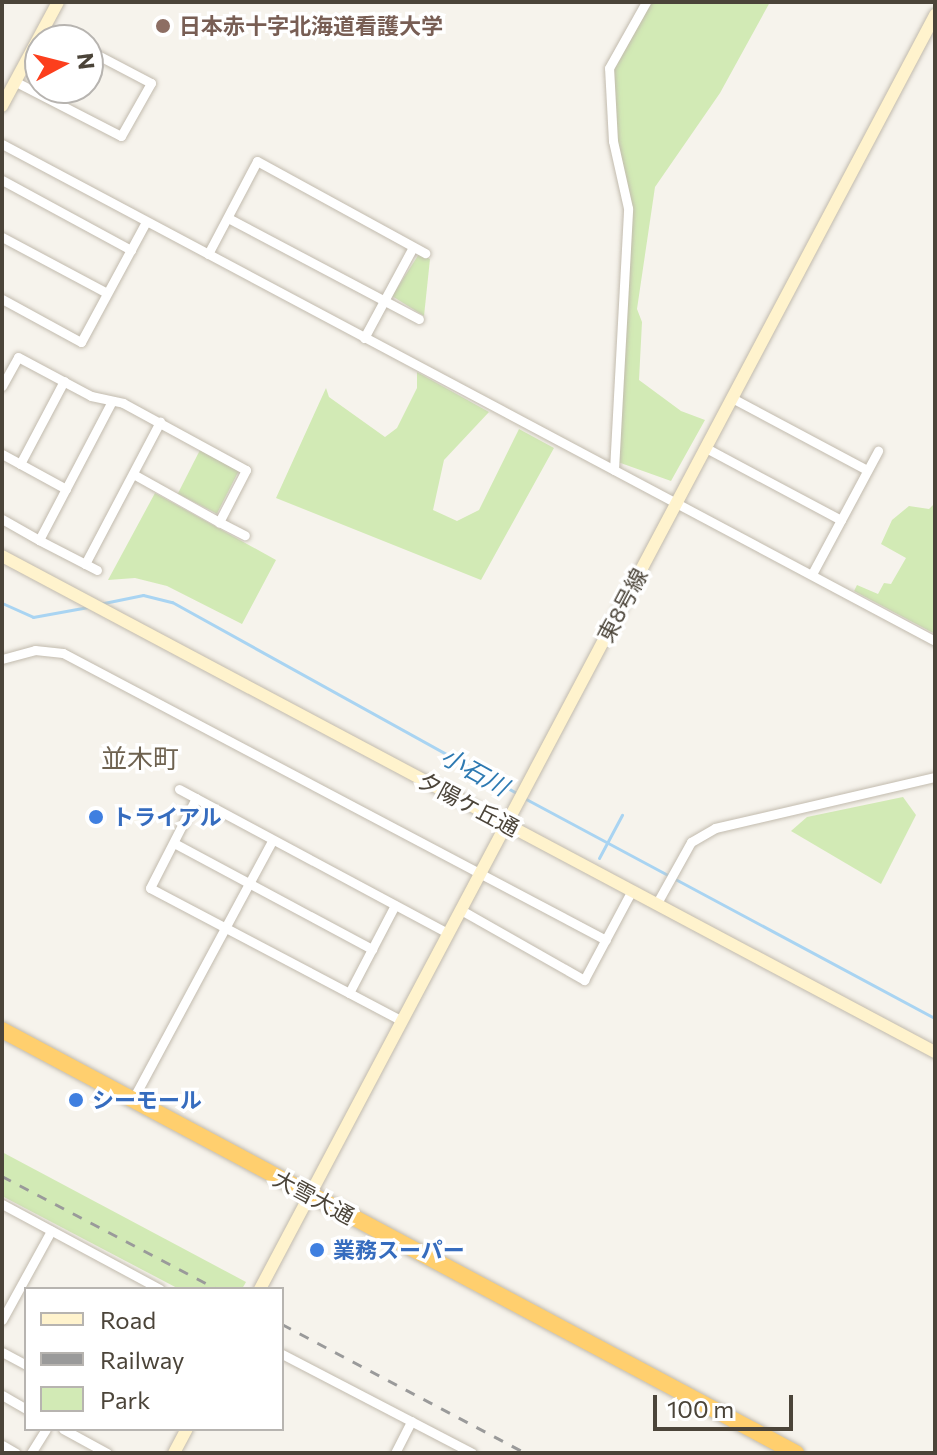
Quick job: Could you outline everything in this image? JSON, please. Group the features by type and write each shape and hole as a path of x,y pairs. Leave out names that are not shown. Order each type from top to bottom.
{"highway":[{"name":"大雪大通","path":"2,1030 796,1453"}],"street":[{"path":"47,24 58,2"},
{"path":"614,470 628,208 613,141 609,68 646,2"},
{"name":"東8号線","path":"261,1287 504,823 935,15"},
{"path":"59,104 121,136 151,83 104,58"},
{"path":"2,106 24,67"},
{"path":"16,82 24,86"},
{"path":"2,144 935,641"},
{"path":"208,254 257,161 425,253"},
{"path":"2,180 131,250"},
{"path":"228,218 419,319"},
{"path":"2,299 81,342 146,222"},
{"path":"2,237 107,293"},
{"path":"364,338 413,247"},
{"path":"2,386 18,357 64,381 160,422 246,470 219,522"},
{"path":"20,464 64,381"},
{"path":"732,398 867,470"},
{"path":"39,540 112,401"},
{"path":"85,564 160,422"},
{"path":"706,448 841,520"},
{"path":"812,574 878,451"},
{"path":"2,454 66,489"},
{"path":"133,474 245,535"},
{"path":"2,519 97,570"},
{"name":"夕陽ケ丘通","path":"2,556 935,1052"},
{"path":"2,659 35,650 63,653 606,940"},
{"path":"657,903 684,853 715,828 935,777"},
{"path":"179,789 447,933"},
{"path":"196,798 150,888 400,1020"},
{"path":"133,1099 272,841"},
{"path":"174,843 372,949"},
{"path":"461,910 584,980 632,890"},
{"path":"349,993 395,905"},
{"path":"2,1204 156,1287"},
{"path":"2,1320 23,1288 51,1231"},
{"path":"2,1352 24,1364"},
{"path":"284,1355 472,1453"},
{"path":"2,1395 24,1408"},
{"path":"395,1453 411,1421"},
{"path":"31,1453 45,1431"},
{"path":"67,1431 107,1453"},
{"path":"174,1453 186,1431"},
{"path":"2,1445 16,1453"}],"green space":[{"path":"646,2 770,2 720,93 655,187 637,309 642,322 639,380 681,411 705,420 671,481 615,461 627,237 609,68"},
{"path":"419,254 430,259 424,316 392,296"},
{"path":"417,372 489,412 444,460 433,510 457,521 479,510 519,429 554,448 481,580 276,498 326,388 329,397 385,437 397,428 417,388"},
{"path":"200,450 239,470 217,514 178,494"},
{"path":"155,493 276,560 242,624 167,586 135,578 108,580"},
{"path":"935,503 935,634 854,591 857,585 878,594 884,583 891,584 906,558 881,544 892,520 909,506 929,509"},
{"path":"903,797 916,815 881,884 791,831 807,817"},
{"path":"2,1152 246,1282 243,1287 175,1287 2,1196"}],"waterway":[{"name":"小石川","path":"99,604 143,595 172,602 520,795"},
{"name":"小石川","path":"2,603 33,617 88,607"},
{"name":"小石川","path":"526,799 935,1018"},
{"path":"599,858 622,815"}],"railway":[{"path":"2,1176 213,1287"},
{"path":"284,1325 526,1453"}],"place":[{"name":"日本赤十字北海道看護大学","path":"163,26"},
{"name":"トライアル","path":"96,817"},
{"name":"シーモール","path":"76,1100"},
{"name":"業務スーパー","path":"317,1250"}],"district":[{"name":"並木町","path":"140,758"}]}
